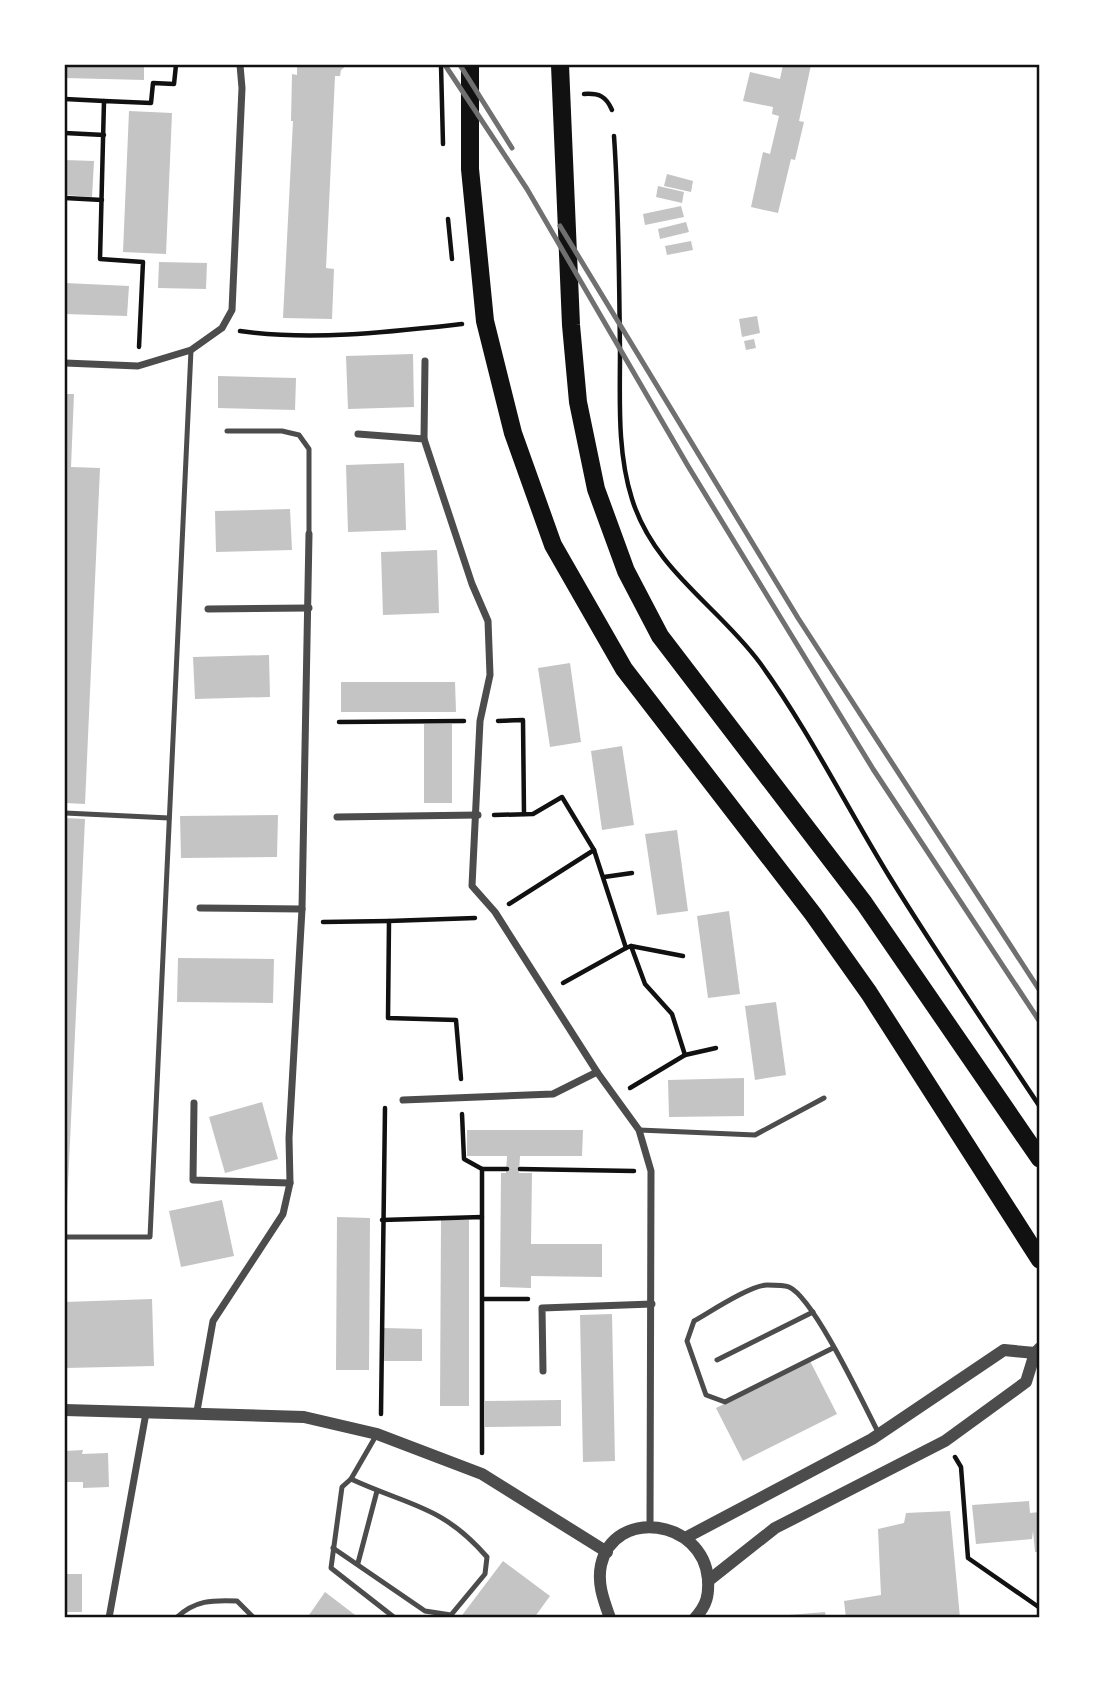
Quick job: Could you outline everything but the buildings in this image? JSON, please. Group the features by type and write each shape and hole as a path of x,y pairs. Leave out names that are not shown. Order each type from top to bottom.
{"main road":[{"path":"470,65 470,169 485,321 513,433 553,545 624,669 686,754 813,915 869,993 1040,1260"},
{"path":"560,65 571,325 578,402 596,489 626,571 660,636 864,903 1040,1159"}],"street":[{"path":"65,363 138,366 191,349 222,328 232,310 242,88 240,65"},
{"path":"425,361 424,439 472,584 488,621 490,675 480,721 478,815 472,886 495,912 597,1072 639,1130 651,1171 650,1527"},
{"path":"358,434 424,439"},
{"path":"197,1411 213,1321 283,1214 290,1183 289,1138 302,909 309,534"},
{"path":"208,609 309,608"},
{"path":"337,817 478,815"},
{"path":"200,908 302,909"},
{"path":"403,1100 553,1094 597,1072"},
{"path":"194,1103 194,1180 290,1183"},
{"path":"543,1371 542,1308 652,1304"},
{"path":"687,1537 879,1434 1004,1350 1038,1350 1026,1382 945,1441 775,1528 708,1581"},
{"path":"65,1410 146,1413 197,1411 304,1417 377,1434 482,1475 607,1552"},
{"path":"109,1618 146,1413"},
{"path":"610,1618 601,1593 601,1565 614,1542 630,1531 650,1527 669,1529 687,1537 700,1550 709,1597 695,1618"}],"lane":[{"path":"65,1237 150,1237 191,349"},
{"path":"227,431 282,431 299,435 309,449 309,534"},
{"path":"65,813 169,818"},
{"path":"639,1130 755,1135 824,1098"},
{"path":"833,1348 725,1402 706,1395 687,1341 694,1321 764,1284 789,1287 813,1312 833,1348 879,1434"},
{"path":"717,1360 813,1312"},
{"path":"377,1434 351,1479 342,1487 331,1568 395,1618"},
{"path":"333,1548 425,1611 451,1615 485,1574 487,1557 469,1536 432,1509 376,1491 351,1479"},
{"path":"358,1563 376,1491"},
{"path":"176,1618 191,1605 210,1600 237,1601 254,1618"}],"path":[{"path":"65,100 151,103 153,83 174,85 176,65"},
{"path":"441,65 443,149"},
{"path":"583,94 598,93 608,100 612,110"},
{"path":"104,102 100,259 144,262 138,366"},
{"path":"65,133 104,135"},
{"path":"614,135 618,194 621,445 632,499 659,556 682,582 727,622 761,664 890,877 1040,1107"},
{"path":"65,198 102,200"},
{"path":"222,328 261,334 380,333 485,321"},
{"path":"339,722 523,720 524,814"},
{"path":"478,815 533,814 562,797 594,850 628,947 645,984 671,1014 685,1055"},
{"path":"323,922 474,918 495,912 594,850"},
{"path":"604,877 632,873"},
{"path":"389,921 388,1018 456,1020 464,1159 482,1168 507,1169"},
{"path":"548,992 628,947 683,956"},
{"path":"615,1098 685,1055 716,1048"},
{"path":"377,1434 382,1404 385,1100 403,1100"},
{"path":"482,1168 482,1475"},
{"path":"520,1169 651,1171"},
{"path":"382,1220 482,1217"},
{"path":"483,1299 540,1299 542,1308"},
{"path":"945,1441 961,1467 968,1558 1040,1608"}],"railway":[{"path":"445,65 527,189 688,466 873,769 1040,1022"},
{"path":"460,65 512,148"},
{"path":"560,226 798,618 1040,991"}]}
